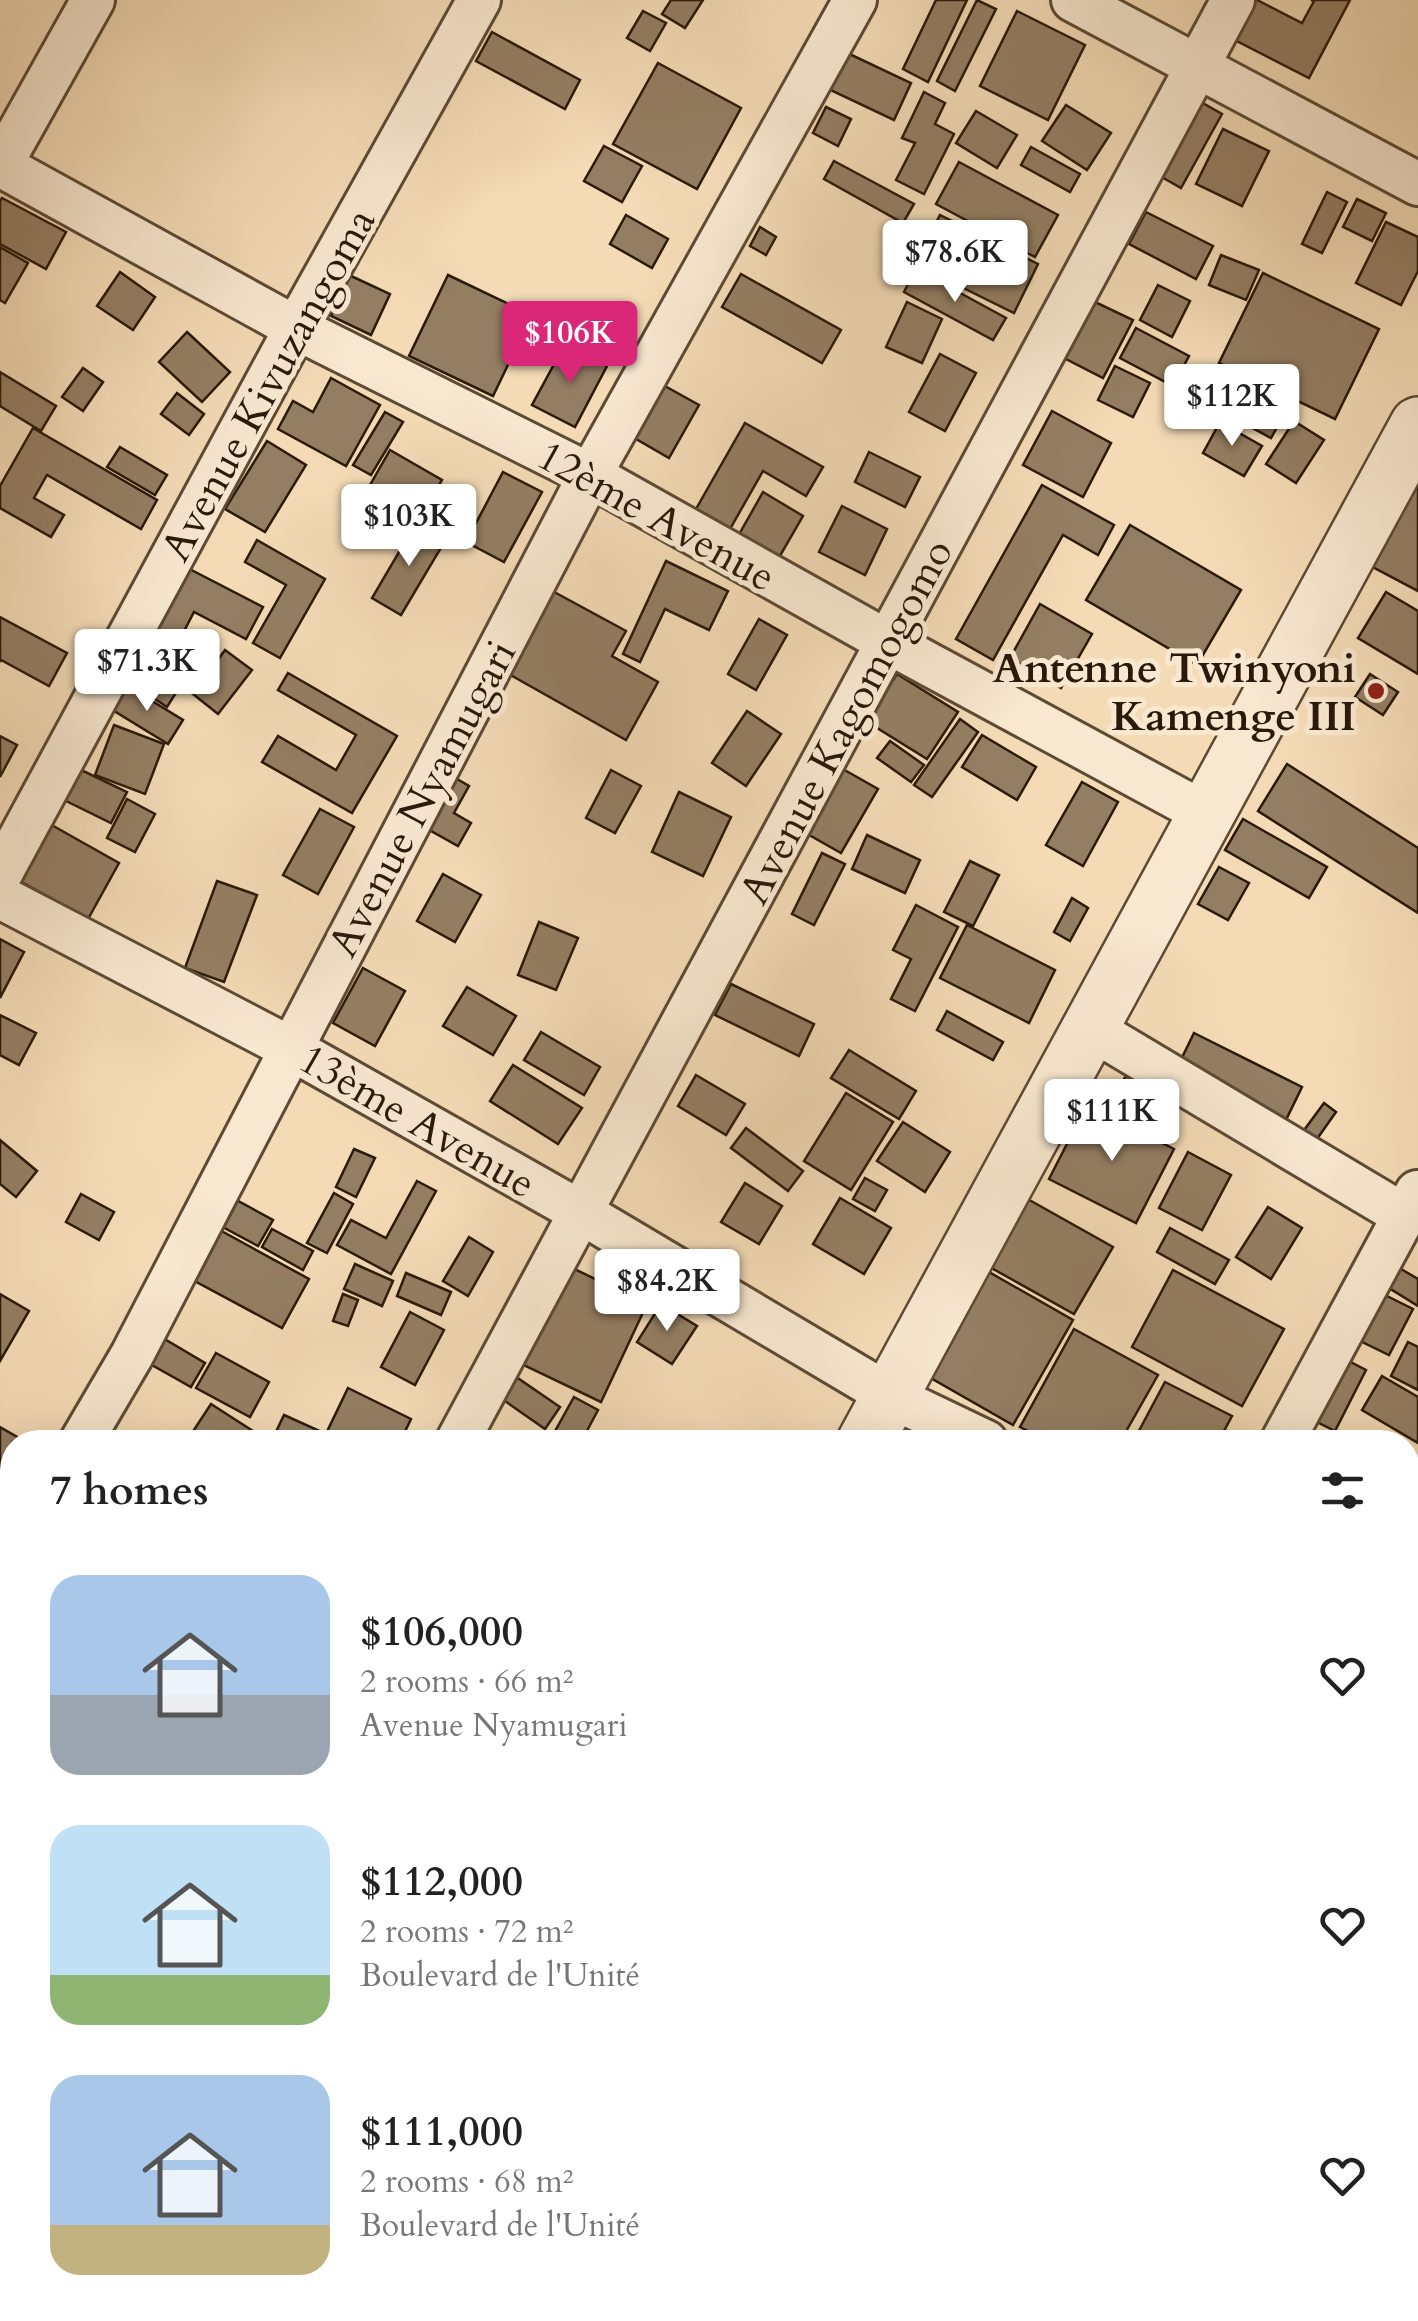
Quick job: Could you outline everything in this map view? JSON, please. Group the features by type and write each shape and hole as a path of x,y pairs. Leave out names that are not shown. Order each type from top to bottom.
{"street":[{"path":"0,165 93,0"},
{"name":"Avenue Kivuzangoma","path":"0,875 296,328 479,0"},
{"name":"Avenue Nyamugari","path":"88,1430 132,1355 590,475 855,0"},
{"path":"1073,0 1418,184"},
{"name":"Avenue Kagomogomo","path":"464,1430 1232,0"},
{"name":"12ème Avenue","path":"0,165 296,328 590,475 1206,814"},
{"path":"878,1420 1418,424"},
{"name":"13ème Avenue","path":"0,897 290,1048 582,1213 878,1420 927,1430"},
{"path":"1090,1028 1411,1203 1288,1430"}],"building":[{"path":"671,0 703,0 685,28 662,14"},
{"path":"936,0 967,0 928,82 903,69"},
{"path":"977,0 996,9 955,91 937,81"},
{"path":"1241,0 1257,0 1302,23 1314,1 1311,0 1350,0 1309,78 1223,34"},
{"path":"643,11 666,23 650,51 627,38"},
{"path":"1017,11 1085,45 1048,120 980,86"},
{"path":"492,32 580,80 565,109 476,61"},
{"path":"841,50 911,83 894,120 824,87"},
{"path":"658,63 741,108 697,189 613,144"},
{"path":"924,92 945,103 935,124 954,134 924,194 896,180 915,143 902,138"},
{"path":"1194,98 1222,114 1181,188 1153,172"},
{"path":"1066,105 1111,133 1087,170 1042,141"},
{"path":"826,107 851,119 838,146 813,133"},
{"path":"976,111 1017,135 997,168 956,143"},
{"path":"1223,129 1269,151 1242,206 1196,184"},
{"path":"604,146 642,166 622,202 584,181"},
{"path":"1031,147 1080,174 1070,192 1021,165"},
{"path":"834,161 914,204 903,223 824,179"},
{"path":"959,162 1058,215 1035,257 936,204"},
{"path":"1327,192 1347,202 1322,253 1302,244"},
{"path":"2,198 66,232 46,269 0,244"},
{"path":"1357,199 1386,213 1372,241 1343,227"},
{"path":"1146,212 1213,246 1196,279 1129,244"},
{"path":"626,215 668,239 652,268 610,244"},
{"path":"940,215 1038,264 1014,313 915,264"},
{"path":"1386,222 1418,237 1418,271 1401,305 1356,283"},
{"path":"760,227 776,237 766,255 750,246"},
{"path":"0,247 28,263 5,303 0,300"},
{"path":"1221,255 1259,270 1246,300 1209,285"},
{"path":"916,269 1006,318 993,340 904,292"},
{"path":"120,272 155,297 133,330 97,306"},
{"path":"1263,273 1379,329 1335,419 1219,363"},
{"path":"741,274 841,330 822,363 722,307"},
{"path":"349,275 390,294 371,335 331,316"},
{"path":"448,275 532,315 493,396 409,356"},
{"path":"1158,285 1190,301 1172,337 1140,320"},
{"path":"1093,301 1133,320 1103,378 1064,358"},
{"path":"907,302 942,319 922,363 886,347"},
{"path":"1136,328 1189,356 1173,386 1120,358"},
{"path":"187,332 230,372 202,402 159,362"},
{"path":"565,344 607,366 575,427 532,405"},
{"path":"940,354 976,373 945,431 909,412"},
{"path":"1115,366 1150,383 1133,417 1098,400"},
{"path":"83,368 103,382 83,411 62,397"},
{"path":"0,372 56,406 41,431 0,406"},
{"path":"331,378 380,405 346,466 278,429 293,401 313,412"},
{"path":"654,380 699,405 669,458 624,432"},
{"path":"1242,381 1289,406 1271,438 1225,413"},
{"path":"177,393 204,414 189,435 161,414"},
{"path":"1052,411 1111,443 1083,497 1023,465"},
{"path":"385,412 403,422 371,475 353,465"},
{"path":"1294,421 1324,440 1296,483 1266,464"},
{"path":"1220,422 1262,446 1244,476 1203,453"},
{"path":"745,423 823,467 806,496 763,471 730,529 696,509"},
{"path":"33,428 157,500 141,529 47,475 34,498 64,515 51,537 0,508 0,486"},
{"path":"267,441 306,465 265,532 225,509"},
{"path":"120,447 167,475 155,495 107,467"},
{"path":"390,450 442,480 421,515 370,485"},
{"path":"869,452 920,477 905,507 855,482"},
{"path":"1418,466 1418,591 1365,563"},
{"path":"503,472 542,492 504,562 466,542"},
{"path":"1042,485 1114,525 1098,555 1063,535 993,660 956,639"},
{"path":"763,492 803,516 777,561 737,538"},
{"path":"842,506 887,529 865,575 819,552"},
{"path":"416,523 445,541 401,615 372,598"},
{"path":"1130,525 1241,590 1197,665 1086,600"},
{"path":"257,540 325,579 280,658 253,643 286,585 245,562"},
{"path":"666,561 728,591 709,630 665,609 640,662 623,654"},
{"path":"176,562 263,607 246,639 194,612 168,662 133,643"},
{"path":"545,587 626,631 612,656 658,682 626,740 498,668"},
{"path":"1386,592 1418,611 1418,674 1358,638"},
{"path":"1040,604 1092,634 1061,688 1010,658"},
{"path":"0,617 67,653 49,686 0,662"},
{"path":"759,619 787,635 756,690 728,674"},
{"path":"225,650 252,670 218,714 193,694"},
{"path":"129,656 179,688 167,707 118,674"},
{"path":"288,673 397,736 352,813 262,762 278,736 336,770 356,735 278,690"},
{"path":"897,674 958,712 927,759 866,721"},
{"path":"1370,674 1398,692 1383,715 1355,697"},
{"path":"126,685 183,720 168,744 111,709"},
{"path":"747,711 781,734 746,786 712,763"},
{"path":"960,719 978,732 932,797 914,785"},
{"path":"114,725 164,744 145,794 95,775"},
{"path":"982,735 1036,767 1017,800 962,767"},
{"path":"0,736 17,745 0,777"},
{"path":"890,741 924,765 911,782 877,758"},
{"path":"1287,764 1418,848 1418,913 1258,811"},
{"path":"75,767 127,792 111,823 60,798"},
{"path":"841,768 878,789 841,853 804,832"},
{"path":"611,770 641,786 615,833 586,818"},
{"path":"452,776 469,786 454,813 471,823 458,846 424,827"},
{"path":"1082,782 1118,802 1083,866 1046,845"},
{"path":"679,792 731,817 703,876 652,852"},
{"path":"127,799 155,814 135,852 107,838"},
{"path":"320,809 354,827 318,894 283,875"},
{"path":"41,819 119,863 88,919 9,875"},
{"path":"1243,819 1327,867 1309,898 1225,850"},
{"path":"867,835 920,860 905,893 852,869"},
{"path":"822,853 845,864 814,925 792,914"},
{"path":"970,861 999,875 973,926 944,912"},
{"path":"1219,867 1249,883 1228,920 1198,904"},
{"path":"443,874 481,895 455,942 417,921"},
{"path":"217,881 257,895 224,982 185,968"},
{"path":"1072,898 1088,908 1070,941 1054,932"},
{"path":"916,905 958,927 915,1011 891,999 911,959 893,950"},
{"path":"539,922 578,938 556,990 518,975"},
{"path":"967,925 1055,970 1029,1023 940,978"},
{"path":"0,939 24,952 0,998"},
{"path":"363,968 405,991 375,1046 333,1023"},
{"path":"731,984 814,1024 799,1056 715,1015"},
{"path":"467,987 516,1016 493,1055 443,1026"},
{"path":"947,1011 1003,1042 993,1060 937,1030"},
{"path":"0,1015 36,1033 19,1065 0,1055"},
{"path":"541,1032 600,1067 584,1095 524,1060"},
{"path":"1194,1033 1302,1087 1283,1126 1175,1072"},
{"path":"849,1050 916,1091 899,1119 831,1078"},
{"path":"513,1065 582,1108 558,1144 490,1101"},
{"path":"696,1075 745,1104 726,1135 678,1106"},
{"path":"1126,1076 1161,1098 1148,1120 1112,1098"},
{"path":"846,1093 893,1122 851,1190 804,1161"},
{"path":"1324,1103 1336,1112 1312,1146 1299,1137"},
{"path":"1087,1105 1174,1149 1136,1223 1049,1179"},
{"path":"903,1122 950,1152 925,1192 877,1161"},
{"path":"746,1128 803,1171 788,1191 731,1148"},
{"path":"0,1140 37,1171 16,1197 0,1184"},
{"path":"354,1149 375,1158 356,1197 336,1187"},
{"path":"1188,1152 1231,1175 1202,1230 1159,1208"},
{"path":"865,1178 887,1190 875,1211 853,1199"},
{"path":"417,1181 436,1191 391,1274 337,1245 351,1220 386,1238"},
{"path":"745,1183 782,1206 759,1244 721,1222"},
{"path":"334,1193 353,1204 327,1253 307,1243"},
{"path":"81,1194 114,1212 99,1240 66,1222"},
{"path":"231,1197 273,1220 258,1246 217,1224"},
{"path":"1024,1197 1113,1247 1074,1314 986,1265"},
{"path":"840,1198 891,1228 864,1274 813,1244"},
{"path":"1268,1207 1302,1228 1271,1279 1236,1257"},
{"path":"216,1228 309,1279 282,1328 189,1278"},
{"path":"1170,1228 1229,1260 1215,1284 1157,1252"},
{"path":"272,1229 313,1251 303,1270 262,1247"},
{"path":"469,1237 493,1252 468,1296 443,1281"},
{"path":"560,1262 647,1304 601,1402 513,1360"},
{"path":"355,1264 393,1281 382,1306 344,1289"},
{"path":"982,1268 1073,1320 1013,1425 922,1373"},
{"path":"1401,1269 1418,1279 1418,1306 1389,1288"},
{"path":"1173,1270 1284,1329 1242,1406 1132,1347"},
{"path":"406,1273 451,1292 441,1315 397,1296"},
{"path":"1379,1292 1413,1309 1389,1355 1356,1339"},
{"path":"0,1294 29,1311 0,1361"},
{"path":"343,1294 358,1300 348,1326 333,1321"},
{"path":"661,1304 697,1326 672,1364 637,1342"},
{"path":"410,1312 444,1330 415,1385 381,1367"},
{"path":"1074,1329 1158,1375 1127,1430 1020,1427"},
{"path":"151,1331 205,1363 191,1387 136,1356"},
{"path":"1408,1342 1418,1347 1418,1390 1391,1376"},
{"path":"216,1353 269,1382 250,1417 196,1388"},
{"path":"1339,1356 1366,1370 1336,1430 1307,1417"},
{"path":"506,1370 560,1407 545,1429 492,1392"},
{"path":"1382,1376 1418,1397 1418,1430 1396,1430 1362,1410"},
{"path":"1165,1382 1232,1416 1224,1430 1139,1430"},
{"path":"348,1388 411,1419 406,1430 328,1430"},
{"path":"574,1397 598,1410 587,1430 556,1430"},
{"path":"211,1404 251,1430 194,1430"},
{"path":"284,1415 318,1430 277,1430"}],"place":[{"name":"Antenne Twinyoni Kamenge III","path":"1376,691"}]}
